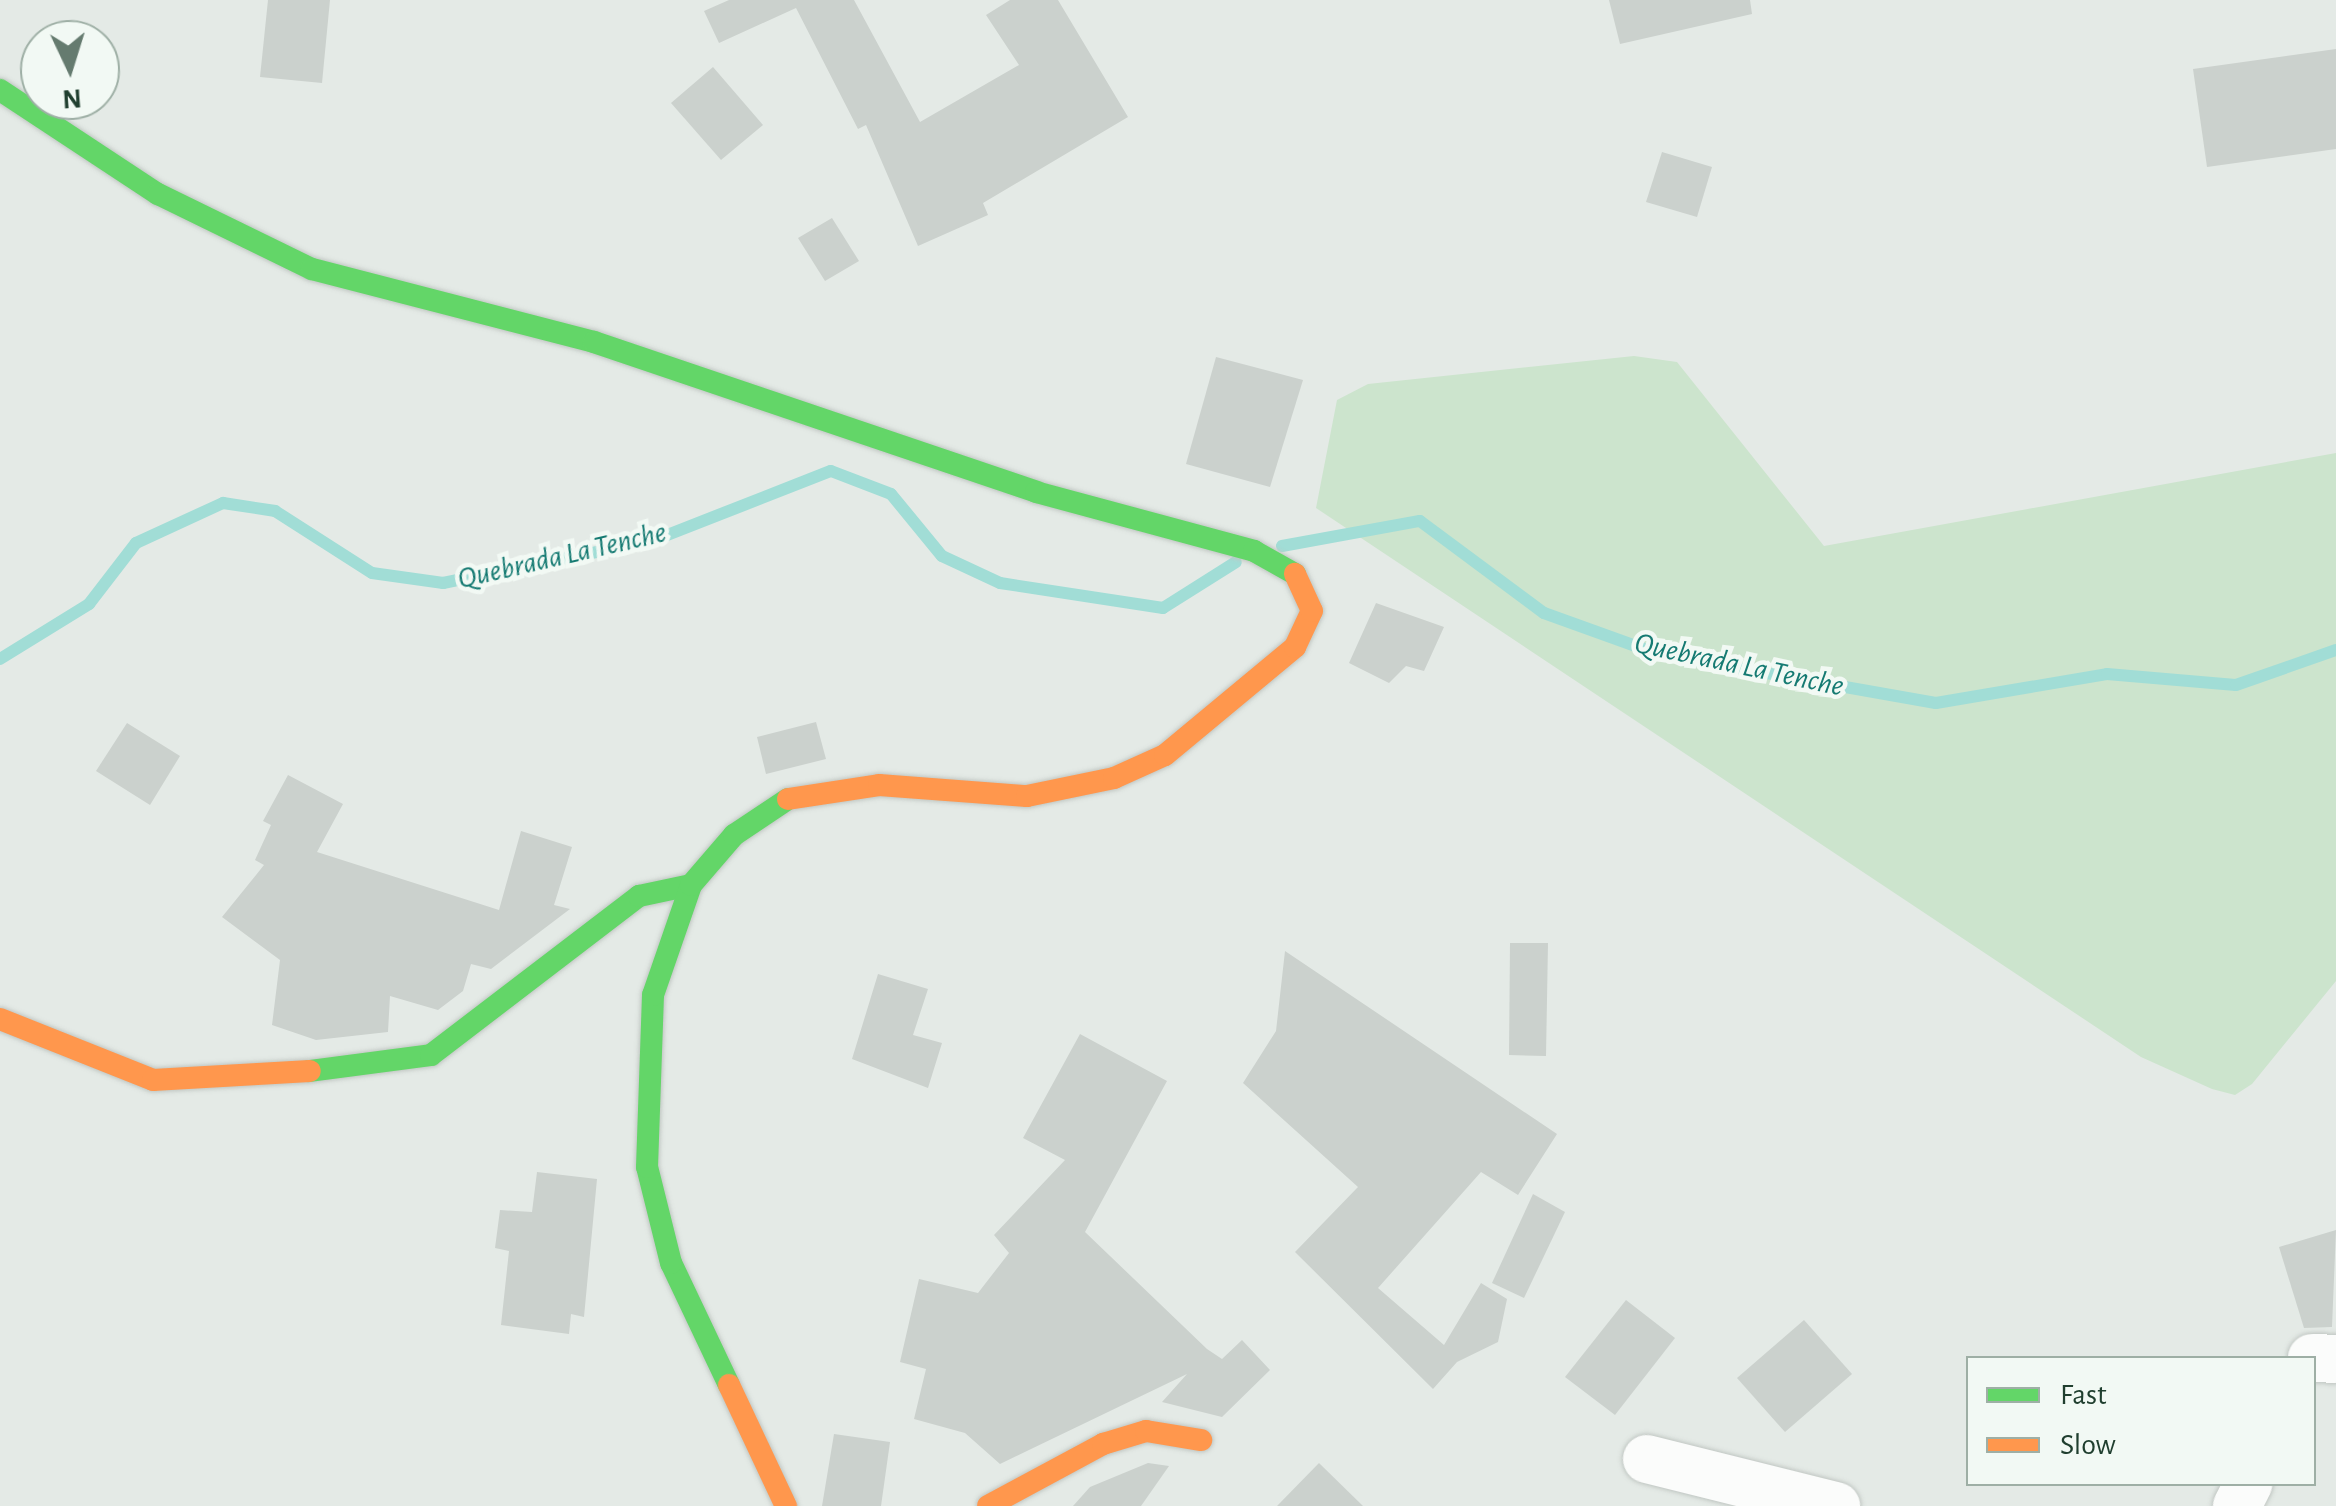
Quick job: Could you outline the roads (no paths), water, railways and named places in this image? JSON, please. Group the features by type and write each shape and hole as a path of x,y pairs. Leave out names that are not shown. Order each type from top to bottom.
{"street":[{"path":"0,90 158,194 312,269 556,330 1036,492 1254,551 1298,576 1312,610 1295,647 1165,755 1114,778 1028,796 878,786 798,792 734,835 691,885 654,996 647,1168 671,1263 786,1506"},
{"path":"0,1019 153,1080 372,1068 432,1055 639,896 691,885"},
{"path":"988,1506 1102,1444 1146,1431 1201,1440"},
{"path":"1648,1459 1836,1506"}],"waterway":[{"name":"Quebrada La Tenche","path":"0,659 89,604 136,543 223,503 275,511 372,573 443,583 652,541 831,471 891,494 942,556 1000,583 1163,608 1236,562"},
{"name":"Quebrada La Tenche","path":"1282,546 1420,521 1544,613 1658,654 1936,703 2107,674 2236,685 2336,650"}]}
